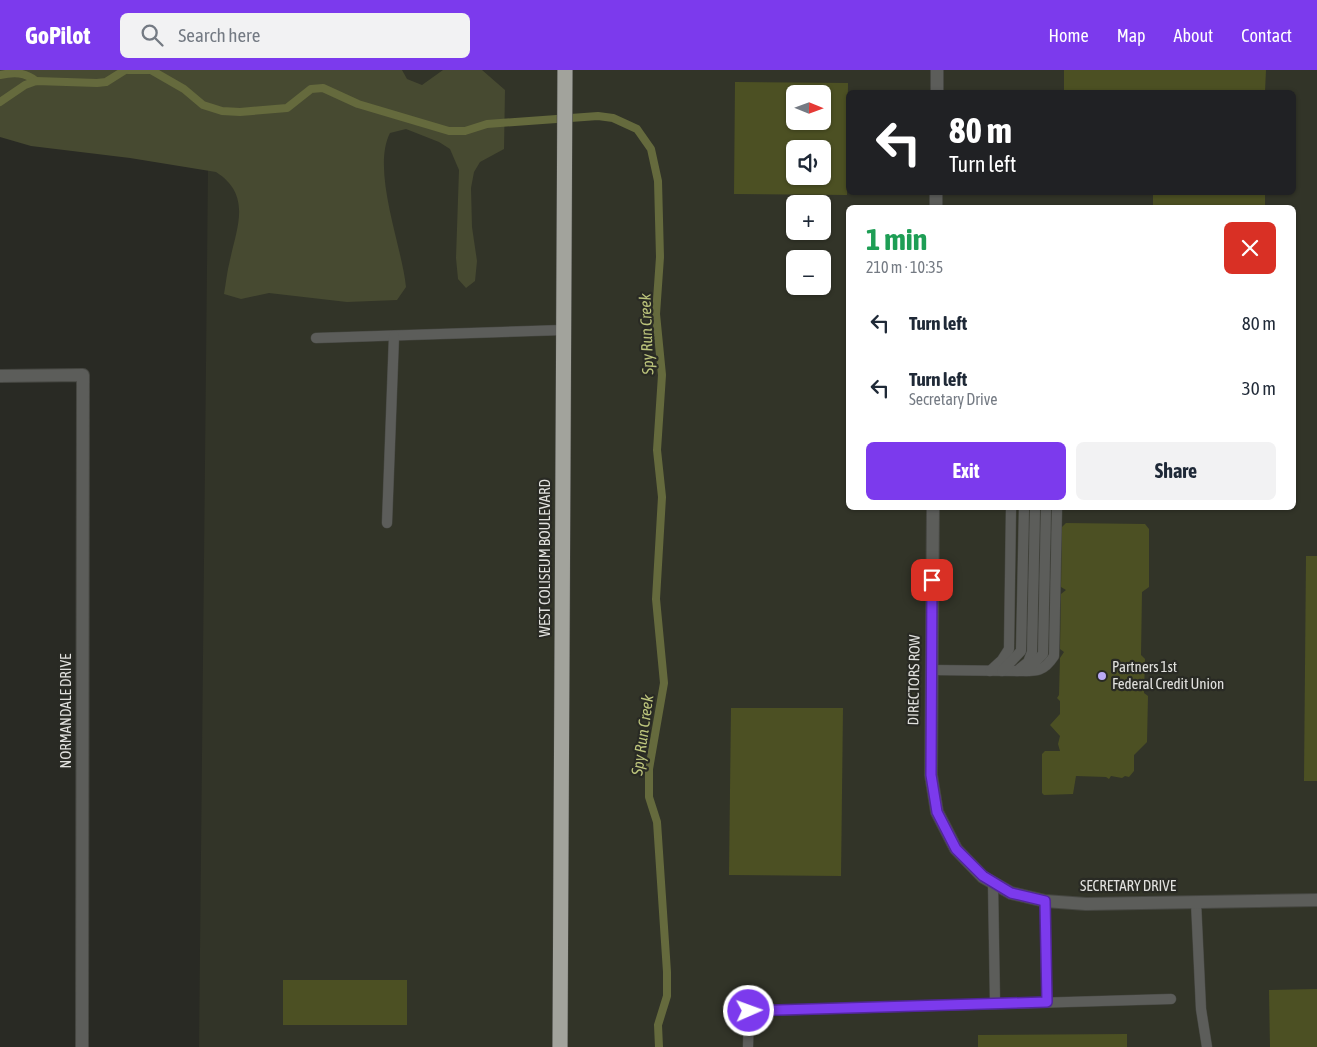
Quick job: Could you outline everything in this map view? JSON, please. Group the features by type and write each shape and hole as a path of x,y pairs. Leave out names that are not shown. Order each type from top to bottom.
{"highway":[{"name":"WEST COLISEUM BOULEVARD","path":"560,1047 563,155 565,70"}],"street":[{"path":"937,70 937,90"},
{"name":"NORMANDALE DRIVE","path":"0,376 83,376 82,1047"},
{"name":"DIRECTORS ROW","path":"933,510 931,775 937,812 956,849"},
{"name":"SECRETARY DRIVE","path":"956,849 983,876 993,883 1011,893 1045,901 1086,904 1317,900"}],"lane":[{"path":"316,338 563,330"},
{"path":"387,523 394,336"},
{"path":"990,671 1002,660 1009,649 1011,510"},
{"path":"1002,671 1021,651 1024,510"},
{"path":"1021,671 1028,662 1032,652 1035,510"},
{"path":"1021,671 1043,654 1046,510"},
{"path":"931,670 1035,671 1047,667 1054,656 1056,510"},
{"path":"993,883 995,1003"},
{"path":"1045,901 1047,1002"},
{"path":"1196,902 1201,1009 1207,1047"},
{"path":"748,1047 749,1011 1171,999"}],"shaded area":[{"path":"209,70 1317,70 1317,1047 199,1047"}],"green space":[{"path":"0,70 402,70 407,79 422,85 443,70 482,70 505,90 504,149 480,162 474,172 471,188 472,227 477,261 475,281 466,288 458,279 456,258 459,170 450,149 439,142 406,129 390,133 385,149 384,167 389,208 406,287 397,300 347,302 269,293 241,299 224,294 239,212 238,201 227,181 216,172 130,158 31,146 0,137"}],"building":[{"path":"1064,70 1266,70 1265,90 1064,90"},
{"path":"735,82 848,83 848,90 846,90 846,195 734,194"},
{"path":"1153,195 1265,195 1265,205 1153,205"},
{"name":"Partners 1st Federal Credit Union","path":"1066,523 1145,524 1149,529 1149,587 1142,592 1141,655 1145,659 1144,693 1148,696 1147,742 1134,755 1134,771 1129,777 1111,776 1109,779 1106,777 1076,776 1073,794 1044,795 1042,793 1042,754 1045,751 1060,751 1058,744 1060,736 1050,725 1060,714 1060,701 1057,698 1059,695 1060,658 1064,652 1060,649 1061,594 1066,590 1061,587 1062,527"},
{"path":"1306,556 1317,556 1317,781 1304,781"},
{"path":"731,708 843,708 841,876 729,875"},
{"path":"283,980 407,980 407,1025 283,1025"},
{"path":"1317,989 1317,1047 1270,1047 1269,990"},
{"path":"1127,1034 1127,1047 978,1047 978,1035"}],"waterway":[{"name":"Spy Run Creek","path":"0,102 25,85 36,81 106,82 125,70"},
{"name":"Spy Run Creek","path":"128,70 151,70 184,89 203,105 222,111 240,112 287,108 311,89 323,88 358,104 449,131 465,131 487,124 598,116 613,118 637,129 651,149 658,181 660,257 656,314 662,375 657,450 662,497 656,599 664,683 649,769 649,797 657,822 667,972 667,996 658,1025 659,1047"},
{"path":"0,75 19,74 28,76 36,81"}],"place":[{"name":"Partners 1st Federal Credit Union","path":"1102,676"}],"route":[{"path":"749,1011 1047,1002 1045,901 1011,893 983,876 956,849 937,812 931,775 932,580"}]}
